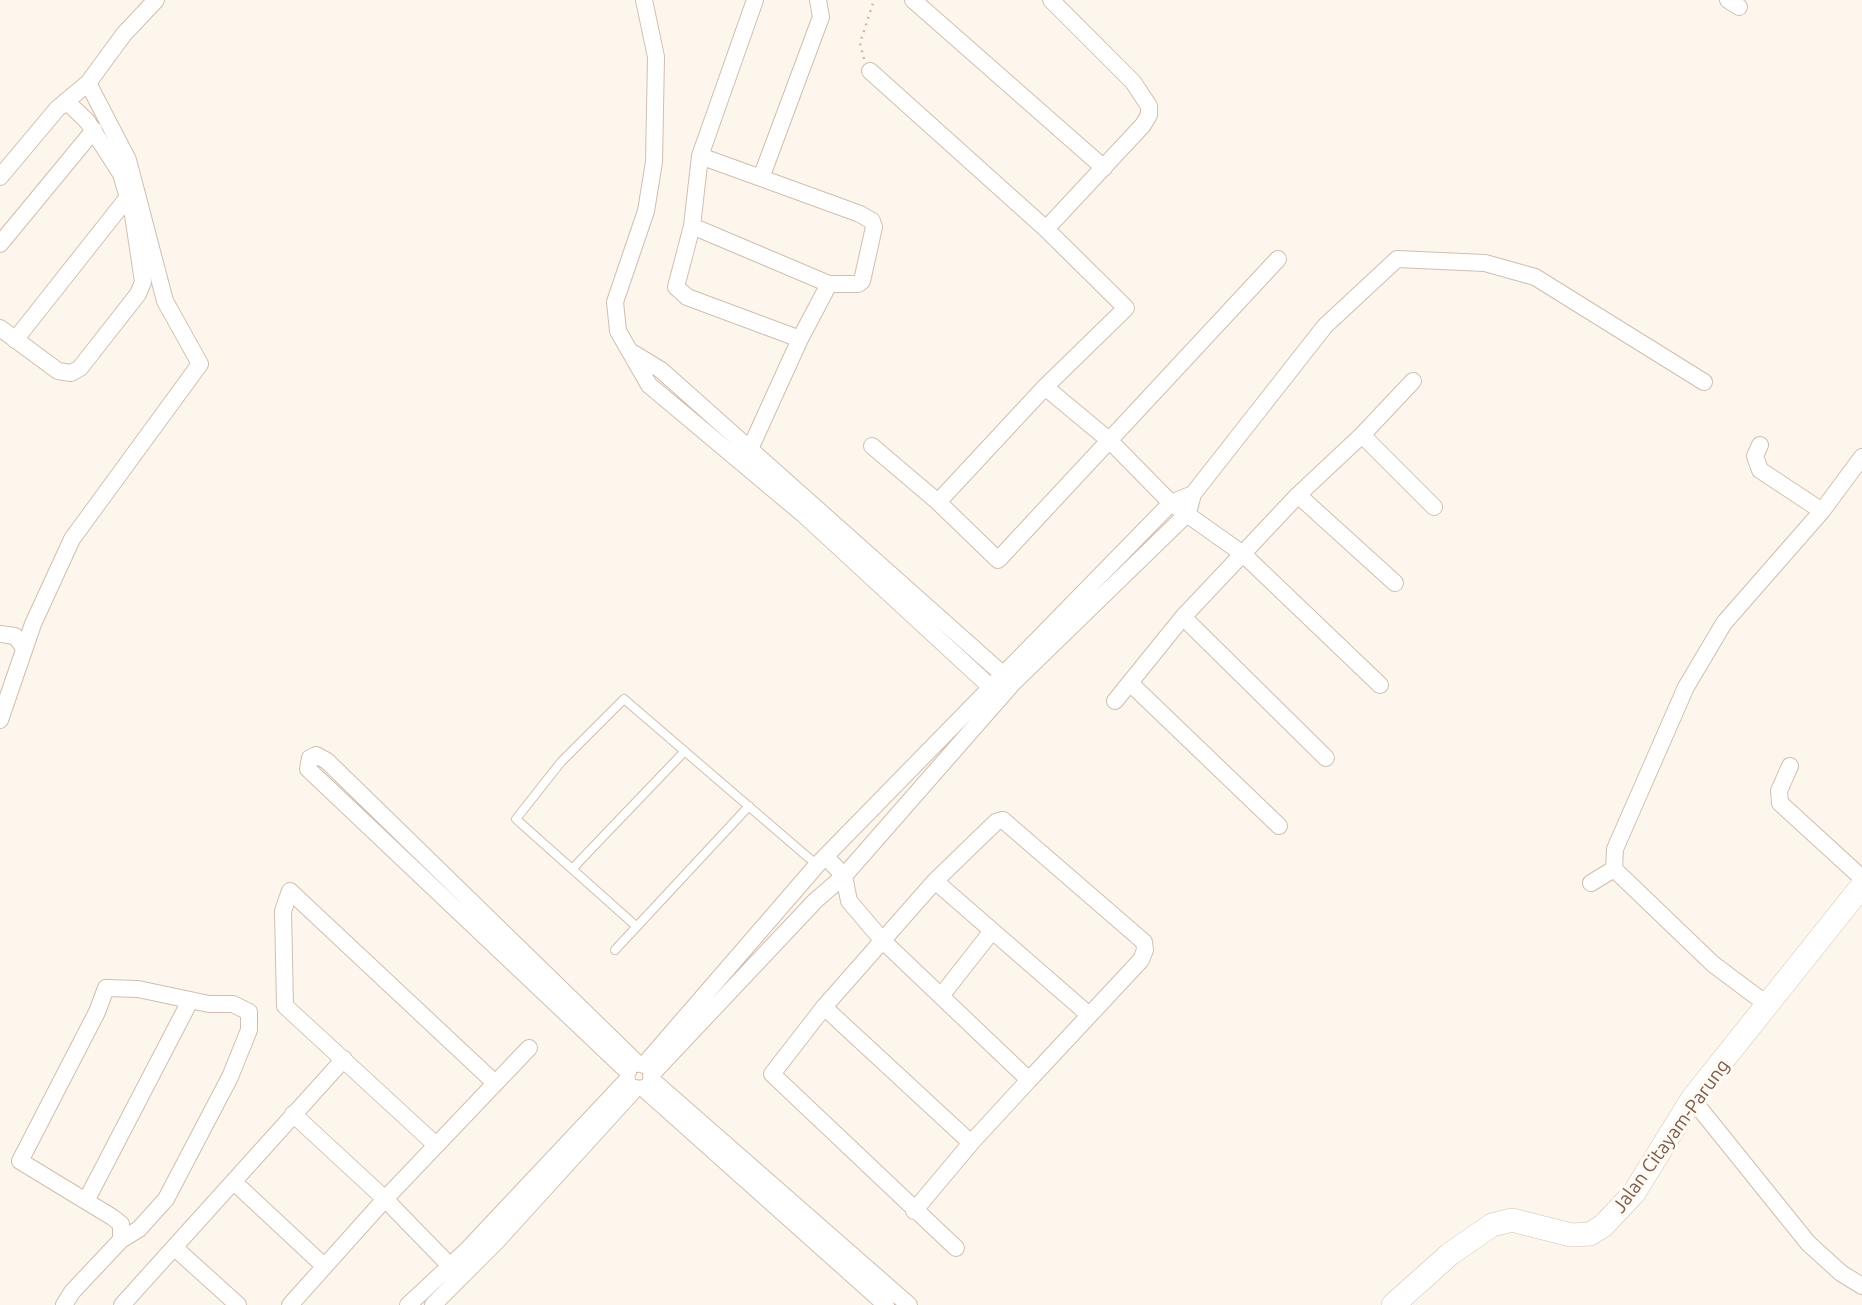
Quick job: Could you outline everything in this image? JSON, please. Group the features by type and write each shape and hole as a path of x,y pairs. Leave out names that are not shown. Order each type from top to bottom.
{"main road":[{"name":"Jalan Citayam-Parung","path":"1393,1305 1450,1254 1492,1225 1512,1220 1571,1235 1590,1234 1603,1226 1634,1193 1692,1099 1769,1006 1862,886"}],"street":[{"path":"0,177 66,101 88,83 124,34 156,0"},
{"path":"644,0 656,57 654,162 646,211 615,302 618,331 649,385 1001,685"},
{"path":"755,0 700,156 692,226 676,287 687,297 800,340"},
{"path":"761,178 821,17 818,0"},
{"path":"913,0 1104,169"},
{"path":"1046,229 1104,169 1149,115 1149,106 1133,82 1051,0"},
{"path":"870,71 1046,229 1126,308 1045,387 938,502"},
{"path":"0,720 24,648 72,538 200,364 165,301 128,160 88,83"},
{"path":"0,327 58,371 71,373 80,368 138,294 143,282 128,197 121,174 94,131 66,101"},
{"path":"0,244 94,131"},
{"path":"692,226 829,284 858,284 862,281 874,227 872,221 860,214 700,156"},
{"path":"15,340 128,197"},
{"path":"872,446 938,502 998,560 1278,259"},
{"path":"640,1076 821,861 1001,685 1188,513 1193,494 1325,326 1397,259 1485,263 1535,277 1704,382"},
{"path":"750,449 829,284"},
{"path":"633,353 661,370 808,498 1001,685"},
{"path":"1115,701 1183,617 1298,495 1362,435 1413,381"},
{"path":"1045,387 1110,441 1171,503 1242,554 1380,685"},
{"path":"1362,435 1434,507"},
{"path":"1760,445 1755,456 1760,470 1822,510"},
{"path":"1769,1006 1713,964 1614,869 1615,849 1686,687 1724,623 1822,510 1862,457"},
{"path":"433,1305 455,1271 640,1076 816,900 844,876 1001,685 1171,503 1193,494"},
{"path":"1298,495 1395,583"},
{"path":"1183,617 1326,758"},
{"path":"0,634 15,636 24,648"},
{"path":"1130,683 1279,826"},
{"path":"886,1305 308,769 310,758 316,755 327,761 640,1076 909,1305"},
{"path":"1790,766 1779,791 1780,803 1862,878"},
{"path":"914,1211 971,1143 1141,960 1145,950 1144,942 1003,820 996,822 935,881 824,1007 772,1077 914,1211 956,1248"},
{"path":"821,861 844,876 849,901 883,940 1029,1080"},
{"path":"1591,883 1614,869"},
{"path":"935,881 1088,1014"},
{"path":"800,887 816,900 849,901"},
{"path":"436,1145 285,1006 283,911 290,891 495,1083"},
{"path":"941,996 992,931"},
{"path":"64,1305 72,1292 121,1240 138,1229 166,1199 230,1077 249,1030 249,1012 233,1004 190,1001 138,989 107,988 20,1161 121,1224 121,1240"},
{"path":"86,1201 190,1001"},
{"path":"824,1007 971,1143"},
{"path":"290,1305 385,1199 529,1048"},
{"path":"122,1305 344,1059"},
{"path":"1692,1099 1808,1243 1840,1273 1862,1286"},
{"path":"293,1114 385,1199 455,1271"},
{"path":"234,1182 324,1266"},
{"path":"175,1248 238,1305"},
{"path":"408,1305 455,1271"}],"lane":[{"path":"636,926 516,819 561,762 624,699 749,806 821,861"},
{"path":"572,869 684,751"},
{"path":"615,950 749,806"}],"path":[{"path":"860,43 874,0"}]}
